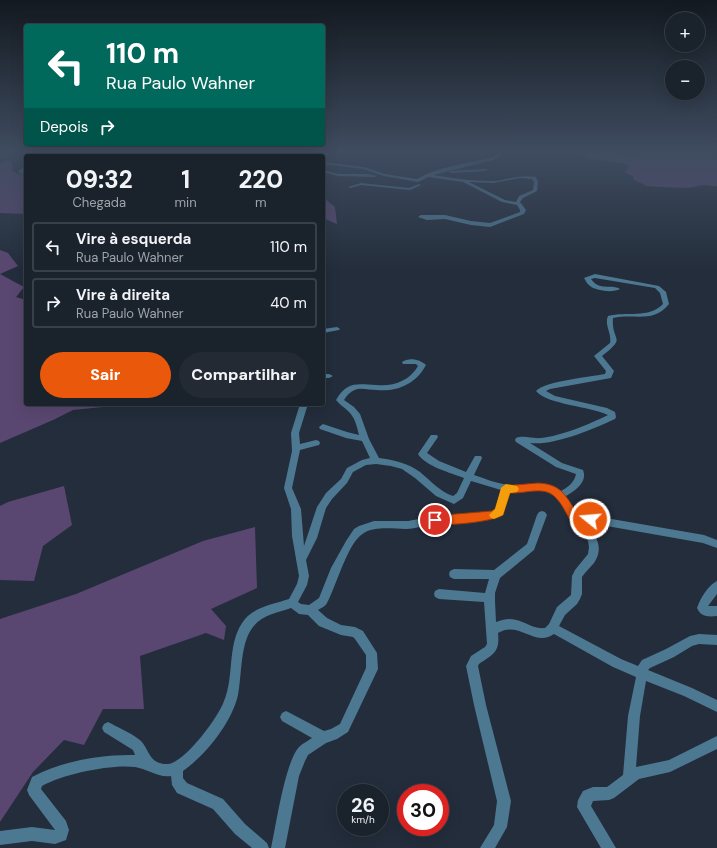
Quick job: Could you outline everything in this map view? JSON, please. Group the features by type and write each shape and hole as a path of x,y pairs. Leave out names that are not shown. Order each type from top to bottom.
{"street":[{"path":"486,192 504,201 519,204"},
{"path":"420,217 445,217 476,224 493,225 522,213 523,210 518,202 520,197 533,192"},
{"path":"560,495 572,488 578,482 580,472 559,465 519,440 539,441 550,439 592,426 612,417 612,414 608,412 583,404 548,396 540,391 548,387 608,376 610,371 598,356 613,343 614,339 609,321 610,317 621,315 647,315 659,310 666,304 663,292 657,287 598,276 591,276 587,278 589,282 599,288 617,289"},
{"path":"325,331 337,330"},
{"path":"376,461 357,416 351,409 342,403 341,398 353,387 363,386 386,389 408,381 417,375 422,366 418,362 406,362"},
{"path":"0,838 36,834 51,837 61,835 61,826 34,790 35,785 41,780 89,764 111,762 141,762 166,772 186,761 201,745 229,704 241,638 247,624 260,614 292,603 304,580 297,536 296,509 288,488 296,448 295,433 303,406"},
{"path":"323,427 346,435 366,439"},
{"path":"434,437 423,451 423,456 431,461 469,476 506,488 548,488 560,495 574,516 589,534 593,543 594,552 577,575 576,598 562,610 550,631 542,634 526,626 509,623 499,625 491,630"},
{"path":"296,448 316,443"},
{"path":"301,561 312,538 322,507 329,496 344,481 350,470 362,463 376,461 405,467 420,477 437,494 453,500 458,498 478,458"},
{"path":"310,610 323,601 335,571 357,532 374,525 408,525 435,520 455,520 494,515 499,512 506,488"},
{"path":"487,848 500,827 504,801 480,705 472,666 475,660 492,647 493,643 489,598 492,583 496,575 531,547 542,515"},
{"path":"574,516 660,530 704,539 717,544"},
{"path":"454,574 496,575"},
{"path":"717,586 702,608 708,613 717,611"},
{"path":"440,594 489,598"},
{"path":"278,848 293,776 300,757 304,751 323,737 333,735 344,728 368,681 372,668 372,658 369,648 359,635 355,632 341,630 323,622 310,610 299,609 292,603"},
{"path":"552,628 594,652 717,706"},
{"path":"629,777 634,716 641,673 646,664 670,653 690,641 699,639 717,640"},
{"path":"286,717 323,737"},
{"path":"108,728 137,746 146,761 158,769"},
{"path":"609,848 586,813 584,803 588,796 593,794 609,793 629,777 640,771 661,769 675,764 717,742"},
{"path":"177,767 177,780 182,788 218,804 240,829 262,848"}],"shaded area":[{"path":"0,192 24,192 24,214 0,213"},
{"path":"325,199 335,207 337,224 325,219"},
{"path":"0,250 8,253 18,266 0,274"},
{"path":"0,274 24,287 16,297 24,299 24,406 112,406 73,410 0,443"},
{"path":"64,486 72,525 43,546 34,581 0,580 0,506 8,502"},
{"path":"255,527 257,588 211,609 226,626 224,640 206,633 140,656 144,709 103,709 84,745 64,740 33,772 0,822 0,619 76,594 203,541"}],"slow traffic":[{"path":"494,515 499,512 506,488 513,489"}],"route":[{"path":"435,520 455,520 494,515 499,512 506,488 517,489 538,487 551,488 556,491 574,516 590,519"}]}
